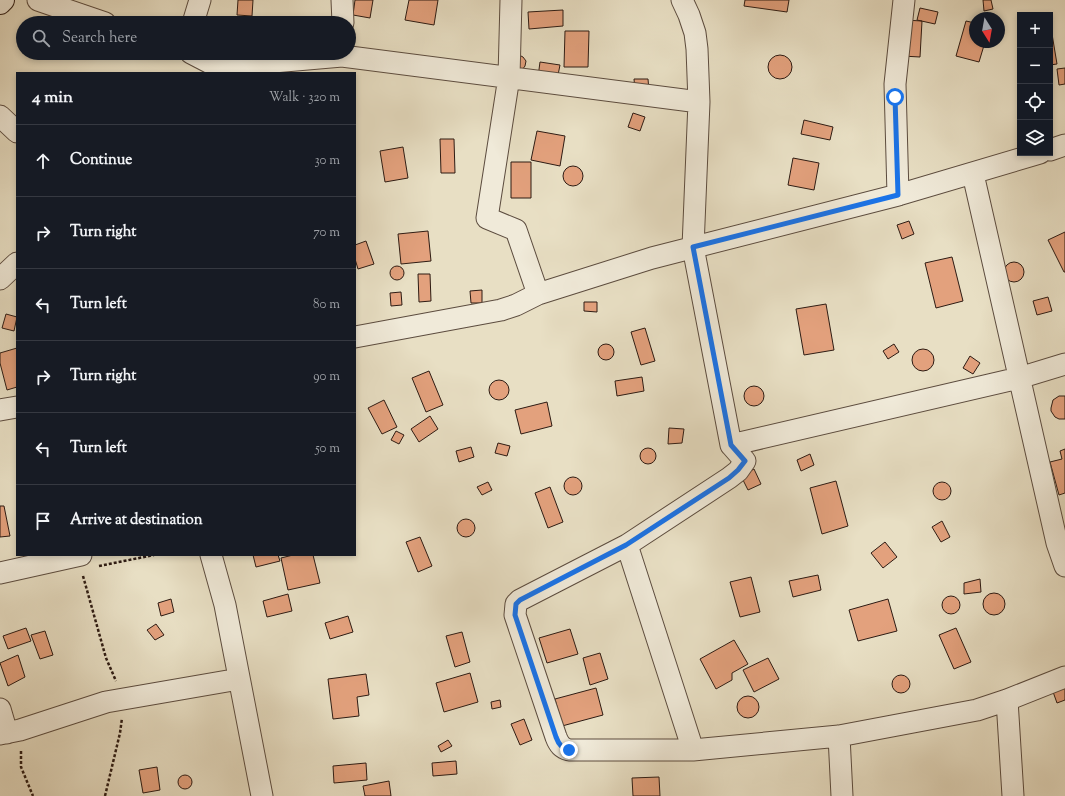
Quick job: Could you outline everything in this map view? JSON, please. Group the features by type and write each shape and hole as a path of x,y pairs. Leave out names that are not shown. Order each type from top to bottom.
{"street":[{"path":"0,4 2,0"},
{"path":"38,0 85,16"},
{"path":"195,16 200,0"},
{"path":"342,0 343,16"},
{"path":"511,0 509,77 487,218 516,230 538,294"},
{"path":"682,0 695,33 697,49 699,102 693,247 731,445 745,461 729,478 626,545 520,600 516,604 515,615 559,745 569,750 693,750 839,736 977,710 1065,677"},
{"path":"898,195 896,84 904,0"},
{"path":"356,56 699,102"},
{"path":"201,60 216,70 295,60"},
{"path":"0,116 16,131"},
{"path":"1053,149 1065,145"},
{"path":"356,337 501,310 516,305 538,294 652,258 898,195 1030,156"},
{"path":"973,174 1018,378 1057,543 1065,566"},
{"path":"0,279 16,264"},
{"path":"731,445 1018,378 1065,364"},
{"path":"0,410 16,407"},
{"path":"626,545 693,750"},
{"path":"211,556 225,605 262,796"},
{"path":"0,573 86,563"},
{"path":"0,709 9,732 106,702 239,680"},
{"path":"1007,700 1013,796"},
{"path":"839,736 842,796"}],"path":[{"path":"105,796 121,729 124,699 106,658 86,563 146,556"},
{"path":"9,732 33,796"}],"building":[{"path":"238,0 253,0 252,16 237,15"},
{"path":"355,0 373,0 370,18 353,15"},
{"path":"409,0 438,0 434,25 405,20"},
{"path":"745,0 789,0 787,12 744,6"},
{"path":"983,0 991,0 993,9 984,11"},
{"path":"920,8 938,12 935,24 917,20"},
{"path":"563,10 563,26 529,29 528,12"},
{"path":"905,20 922,21 920,57 902,56"},
{"path":"966,21 969,22 969,48 983,48 979,62 956,56"},
{"path":"565,31 589,31 588,67 564,67"},
{"path":"1053,40 1057,64 1053,65"},
{"path":"519,55 526,61 522,70 511,63"},
{"path":"780,55 789,58 792,67 789,76 780,79 771,76 768,67 771,58"},
{"path":"540,62 560,65 557,80 538,77"},
{"path":"1065,68 1065,84 1059,85 1057,69"},
{"path":"634,79 648,79 649,91 635,91"},
{"path":"633,113 645,117 640,131 628,127"},
{"path":"804,120 833,127 830,140 801,134"},
{"path":"537,131 565,136 560,166 531,160"},
{"path":"440,139 454,139 455,173 441,173"},
{"path":"403,147 408,178 385,182 380,151"},
{"path":"793,158 819,163 814,190 788,185"},
{"path":"511,162 531,162 531,198 511,198"},
{"path":"573,166 580,169 583,176 580,183 573,186 566,183 563,176 566,169"},
{"path":"909,221 914,234 902,239 897,225"},
{"path":"428,231 431,261 401,264 398,234"},
{"path":"1065,232 1065,272 1064,272 1048,240"},
{"path":"366,241 374,264 358,269 356,262 356,245"},
{"path":"952,257 963,301 936,308 925,263"},
{"path":"1014,262 1021,265 1024,272 1021,279 1014,282 1007,279 1004,272 1007,265"},
{"path":"397,266 402,268 404,273 402,278 397,280 392,278 390,273 392,268"},
{"path":"418,274 430,274 431,301 419,302"},
{"path":"482,290 482,303 471,303 470,291"},
{"path":"401,292 402,305 391,306 390,293"},
{"path":"1048,297 1052,311 1037,315 1033,301"},
{"path":"584,302 597,302 597,312 584,311"},
{"path":"826,304 834,350 804,355 796,309"},
{"path":"6,314 16,317 14,331 2,328"},
{"path":"645,328 655,361 641,365 631,332"},
{"path":"606,344 612,346 614,352 612,358 606,360 600,358 598,352 600,346"},
{"path":"894,344 899,352 888,359 883,351"},
{"path":"16,348 16,387 7,390 0,363 0,353"},
{"path":"923,349 931,352 934,360 931,368 923,371 915,368 912,360 915,352"},
{"path":"970,356 980,363 973,374 963,368"},
{"path":"429,371 443,405 426,412 412,378"},
{"path":"642,377 644,391 617,396 615,381"},
{"path":"499,380 506,383 509,390 506,397 499,400 492,397 489,390 492,383"},
{"path":"754,386 761,389 764,396 761,403 754,406 747,403 744,396 747,389"},
{"path":"1059,396 1065,396 1065,419 1055,417 1051,411 1053,400"},
{"path":"384,400 397,427 382,434 368,408"},
{"path":"547,402 552,426 521,434 515,410"},
{"path":"430,416 438,429 419,442 411,429"},
{"path":"669,428 684,429 682,443 668,444"},
{"path":"396,431 404,435 399,444 391,440"},
{"path":"498,443 510,446 507,456 495,453"},
{"path":"471,447 474,457 459,462 456,451"},
{"path":"645,448 651,448 656,453 654,462 651,464 645,464 640,459 640,453"},
{"path":"1065,449 1065,493 1059,495 1050,462 1062,459 1060,451"},
{"path":"810,454 814,465 801,471 797,460"},
{"path":"754,469 761,484 748,490 741,476"},
{"path":"573,477 579,480 582,486 579,492 573,495 567,492 564,486 567,480"},
{"path":"836,481 848,526 822,534 810,488"},
{"path":"488,482 492,490 482,495 477,487"},
{"path":"942,482 948,485 951,491 948,497 942,500 936,497 933,491 936,485"},
{"path":"550,487 563,522 548,528 535,493"},
{"path":"0,506 4,506 10,536 0,537"},
{"path":"466,519 472,522 475,528 472,534 466,537 460,534 457,528 460,522"},
{"path":"942,521 950,537 941,542 932,527"},
{"path":"420,537 432,566 418,572 406,542"},
{"path":"885,542 897,557 883,568 871,553"},
{"path":"253,556 278,556 280,561 256,567"},
{"path":"289,556 313,556 320,583 288,590 281,558"},
{"path":"818,575 821,590 793,597 789,581"},
{"path":"751,577 760,612 740,617 730,582"},
{"path":"980,579 981,592 964,594 964,583"},
{"path":"994,593 1002,596 1005,604 1002,612 994,615 986,612 983,604 986,596"},
{"path":"288,594 292,611 267,617 263,601"},
{"path":"951,596 957,599 960,605 957,611 951,614 945,611 942,605 945,599"},
{"path":"171,599 174,612 161,616 158,603"},
{"path":"888,599 897,631 858,641 849,610"},
{"path":"348,616 353,632 330,639 325,623"},
{"path":"156,624 164,635 155,640 147,630"},
{"path":"26,628 31,641 8,649 3,636"},
{"path":"956,628 971,662 954,669 939,635"},
{"path":"570,629 578,654 547,663 539,638"},
{"path":"45,631 53,655 40,659 31,635"},
{"path":"462,632 470,662 455,667 446,636"},
{"path":"734,640 748,664 732,673 732,680 716,689 700,659"},
{"path":"600,653 608,679 590,685 583,658"},
{"path":"18,655 25,677 8,686 0,663"},
{"path":"768,658 779,679 754,692 743,670"},
{"path":"470,673 478,702 444,712 436,683"},
{"path":"366,674 369,695 357,697 359,716 333,719 328,679"},
{"path":"901,675 907,678 910,684 907,690 901,693 895,690 892,684 895,678"},
{"path":"1065,685 1065,700 1057,703 1052,689"},
{"path":"596,688 603,715 562,726 555,699"},
{"path":"748,696 756,699 759,707 756,715 748,718 740,715 737,707 740,699"},
{"path":"500,700 501,707 492,709 491,702"},
{"path":"524,719 532,740 520,745 511,724"},
{"path":"448,740 452,746 441,752 438,746"},
{"path":"456,761 457,774 433,776 432,763"},
{"path":"366,763 367,780 334,783 333,766"},
{"path":"157,767 160,790 143,793 139,770"},
{"path":"185,775 190,777 192,782 190,787 185,789 180,787 178,782 180,777"},
{"path":"659,777 660,796 633,796 632,778"},
{"path":"389,781 391,796 365,796 363,786"}],"route":[{"path":"569,750 559,745 556,737 515,615 516,604 520,600 626,545 729,478 745,461 731,445 693,247 898,195 895,97"}]}
